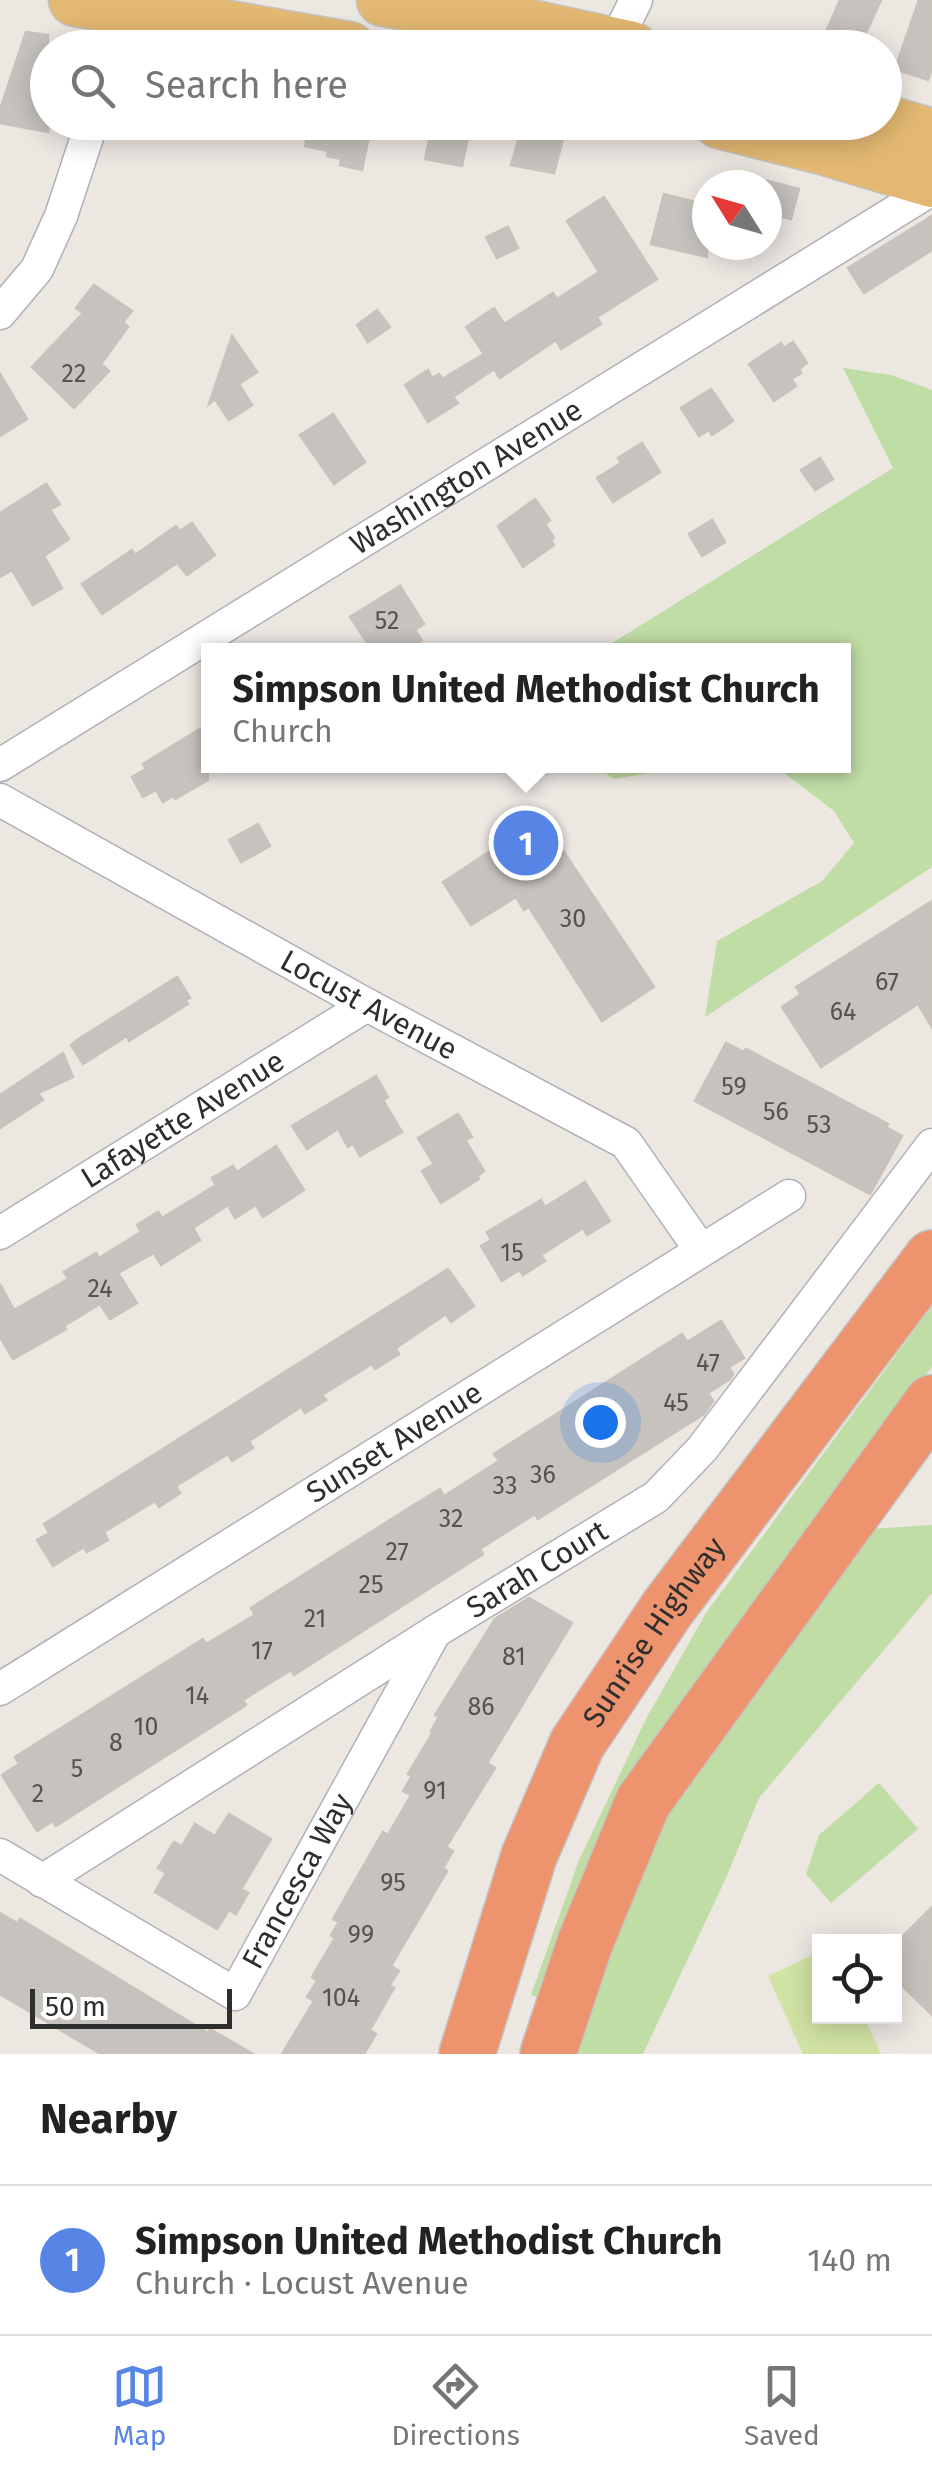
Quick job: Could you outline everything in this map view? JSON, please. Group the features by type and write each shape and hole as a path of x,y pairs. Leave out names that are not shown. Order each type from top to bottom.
{"highway":[{"name":"Sunrise Highway","path":"467,2054 529,1856 576,1744 667,1609 932,1258"},
{"path":"548,2054 585,1943 643,1802 932,1403"}],"main road":[{"path":"75,0 125,19 210,30"},
{"path":"382,0 628,30"},
{"path":"902,127 932,136"},
{"path":"790,140 932,181"}],"street":[{"path":"0,313 37,269 61,216 86,140"},
{"name":"Washington Avenue","path":"0,765 932,189"},
{"name":"Locust Avenue","path":"0,800 366,1005 626,1143 700,1249"},
{"name":"Lafayette Avenue","path":"0,1233 366,1005"},
{"name":"Sarah Court","path":"42,1881 656,1497 702,1449 932,1145"},
{"name":"Sunset Avenue","path":"0,1689 789,1196"},
{"name":"Francesca Way","path":"0,1856 234,1994 436,1632"}],"green space":[{"path":"843,368 891,375 932,390 932,867 705,1017 717,941 822,881 854,843 834,811 784,773 851,773 851,643 612,643 893,468"},
{"path":"606,773 650,773 614,779"},
{"path":"932,1306 932,1367 876,1440 551,2000 531,1995 579,1860 646,1719 706,1613"},
{"path":"932,1525 932,1593 759,1798 643,2054 548,2054 593,1923 838,1531"},
{"path":"879,1783 918,1829 831,1903 806,1874 819,1835"},
{"path":"812,1955 812,2024 867,2024 881,2054 803,2054 768,1976"}],"building":[{"path":"840,0 881,0 867,30 827,30"},
{"path":"919,0 932,0 932,68 928,80 902,71 902,49"},
{"path":"26,32 30,33 30,129 0,123 0,110"},
{"path":"306,140 368,141 362,170 340,165 341,159 327,156 328,151 305,146"},
{"path":"429,140 468,140 462,166 425,159"},
{"path":"518,140 563,140 554,173 511,165"},
{"path":"782,185 799,189 791,219 782,217"},
{"path":"664,194 692,201 692,254 651,244"},
{"path":"604,197 657,279 597,317 601,324 561,349 556,340 500,378 494,369 453,397 458,403 428,422 405,385 428,370 432,378 439,374 442,379 484,354 466,327 494,308 504,324 553,293 557,299 599,272 567,221"},
{"path":"932,216 932,250 864,293 848,268"},
{"path":"508,227 518,248 497,258 486,237"},
{"path":"94,285 132,311 123,322 128,327 101,364 109,371 74,408 32,367 83,313 76,308"},
{"path":"377,310 390,327 368,342 357,325"},
{"path":"232,336 257,372 239,384 252,405 229,420 215,399 209,404"},
{"path":"793,342 807,363 791,379 796,386 774,401 749,364 781,343 784,348"},
{"path":"0,374 27,419 0,436"},
{"path":"711,389 733,421 712,435 709,430 699,436 681,408"},
{"path":"333,414 365,462 334,484 300,435"},
{"path":"642,443 660,472 613,502 597,478"},
{"path":"820,458 833,479 815,490 801,470"},
{"path":"46,484 60,504 50,510 69,539 44,556 62,588 33,605 12,570 0,577 0,513"},
{"path":"535,499 550,520 545,524 554,545 523,567 498,526"},
{"path":"712,520 725,542 702,556 689,534"},
{"path":"192,523 215,555 187,575 177,563 102,614 82,584 132,550 135,555 176,526 180,531"},
{"path":"400,586 424,624 415,630 422,640 367,643 350,617"},
{"path":"201,728 201,773 208,773 208,780 163,802 156,790 143,797 132,777 146,769 143,764"},
{"path":"541,818 654,987 602,1021 529,907 524,910 516,897 471,925 443,882"},
{"path":"258,824 270,846 241,862 229,840"},
{"path":"932,901 932,1027 918,1004 821,1067 782,1007 801,994 796,987"},
{"path":"177,977 190,998 185,1000 188,1004 83,1064 71,1045"},
{"path":"726,1043 744,1052 746,1049 888,1124 886,1127 902,1136 870,1194 695,1101"},
{"path":"63,1053 73,1077 38,1093 43,1100 0,1128 0,1095"},
{"path":"376,1076 388,1097 383,1100 402,1132 360,1156 353,1144 348,1147 338,1129 307,1149 292,1126"},
{"path":"458,1114 472,1137 465,1140 484,1171 477,1176 479,1179 441,1203 422,1171 434,1164 418,1138"},
{"path":"276,1146 304,1190 263,1217 256,1205 235,1218 228,1205 193,1228 200,1240 161,1265 154,1253 118,1273 137,1303 110,1319 100,1304 13,1359 0,1337 0,1284 14,1310 68,1279 64,1272 96,1253 99,1258 141,1232 137,1225 158,1212 162,1218 216,1185 212,1178 233,1166 237,1172"},
{"path":"585,1182 610,1221 587,1235 583,1228 541,1255 545,1261 523,1275 519,1270 502,1281 481,1246 491,1240 487,1232 541,1200 545,1207"},
{"path":"448,1269 474,1306 451,1322 446,1314 396,1348 399,1354 375,1369 372,1364 322,1395 326,1400 305,1413 301,1407 249,1441 253,1448 232,1461 228,1454 176,1486 180,1493 159,1507 155,1501 104,1532 108,1540 87,1552 84,1547 53,1566 37,1540 49,1533 44,1524"},
{"path":"721,1321 744,1358 729,1367 733,1374 730,1379 708,1393 713,1401 704,1414 538,1519 535,1514 497,1538 480,1549 483,1554 294,1675 291,1670 243,1700 246,1705 56,1826 53,1821 37,1831 2,1775 19,1764 15,1757 203,1639 206,1644 255,1615 251,1608 412,1506 440,1489 444,1496 499,1461 494,1454 682,1334 687,1342"},
{"path":"529,1598 572,1623 487,1763 495,1768 446,1847 453,1851 443,1868 447,1871 391,1966 399,1971 389,1986 394,1988 370,2030 376,2034 364,2054 282,2054 314,2001 307,1997 317,1981 312,1977 335,1938 331,1935 339,1922 333,1919 383,1832 388,1835 411,1795 403,1791 412,1776 408,1774 433,1732 439,1717 435,1715 495,1619"},
{"path":"229,1814 271,1839 241,1889 248,1893 236,1914 229,1910 217,1929 155,1892 166,1873 158,1868 174,1842 182,1846 195,1824 215,1836"},
{"path":"932,1907 932,2015 902,1986 902,1937"},
{"path":"0,1913 17,1923 20,1919 208,2033 210,2029 253,2054 101,2054 0,1994"}],"place":[{"name":"Simpson United Methodist Church","path":"526,843"}]}
